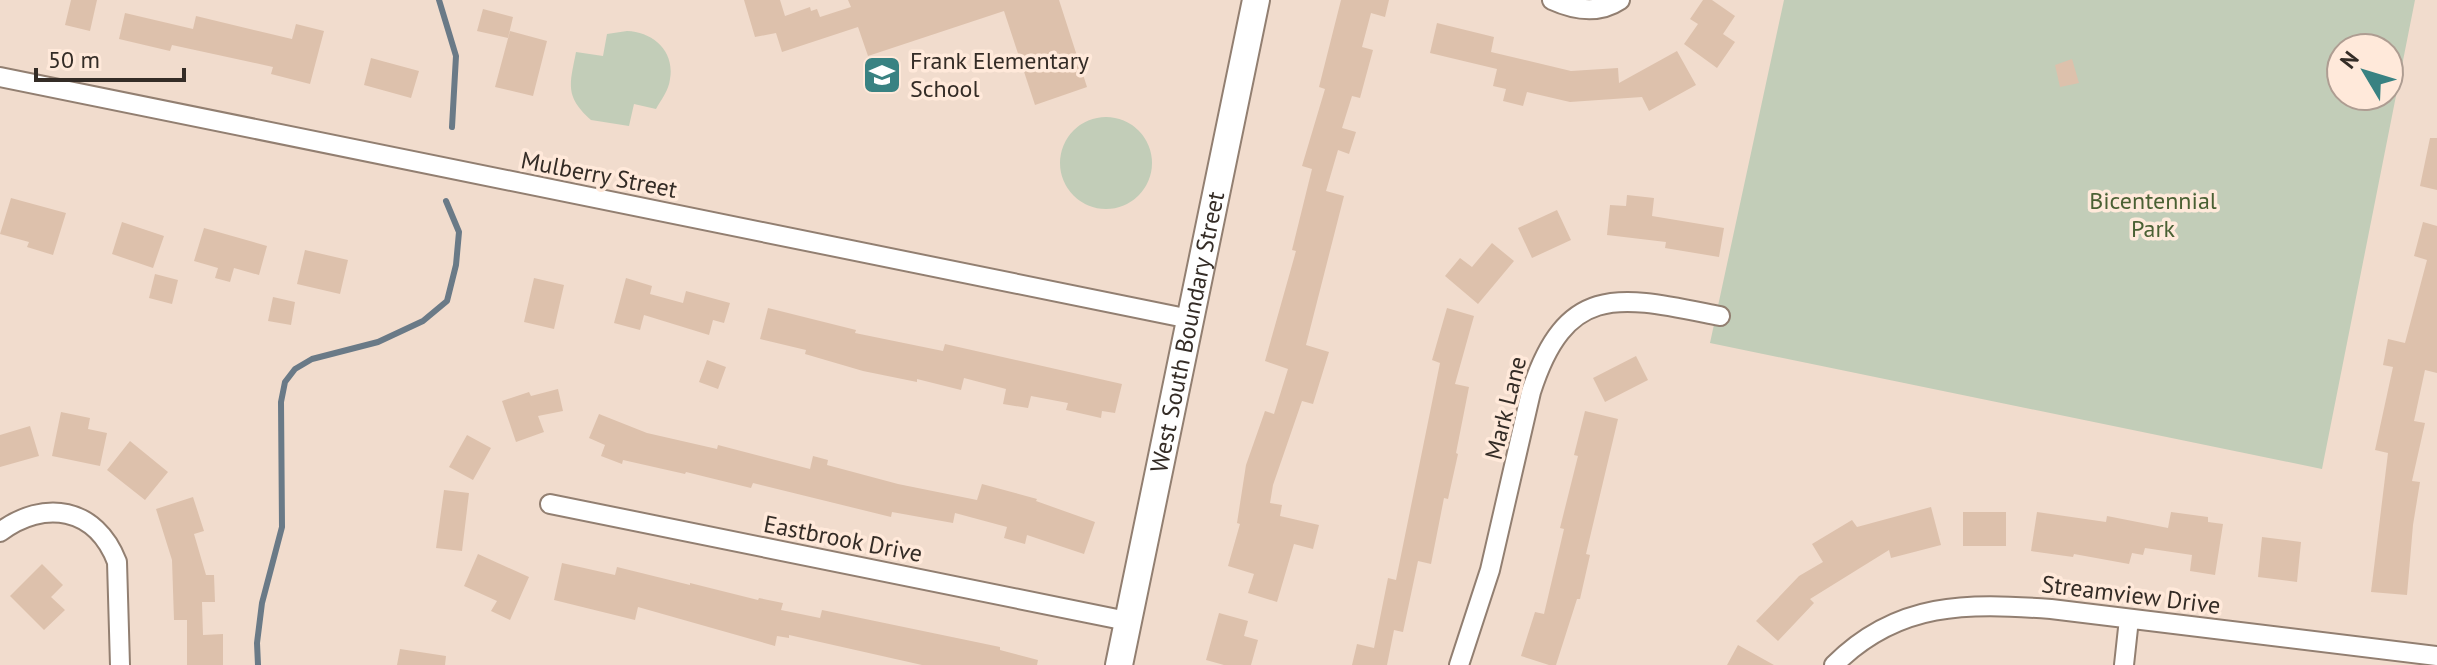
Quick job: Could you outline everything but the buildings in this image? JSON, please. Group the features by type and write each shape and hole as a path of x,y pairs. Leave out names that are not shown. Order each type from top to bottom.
{"street":[{"name":"West South Boundary Street","path":"1119,665 1256,0"},
{"path":"1552,0 1582,10 1613,5 1620,0"},
{"name":"Mulberry Street","path":"0,77 1190,319"},
{"name":"Mark Lane","path":"1459,665 1490,570 1531,392 1540,364 1554,337 1583,312 1614,301 1651,303 1720,316"},
{"name":"Eastbrook Drive","path":"550,504 1127,621"},
{"path":"0,532 17,520 46,511 75,517 101,535 111,547 117,562 120,665"},
{"name":"Streamview Drive","path":"1834,665 1875,630 1932,610 1991,604 2437,656"},
{"path":"2124,665 2129,619"}],"green space":[{"name":"Bicentennial Park","path":"1784,0 2415,0 2405,50 2405,32 2325,32 2325,112 2393,112 2322,469 1710,343"},
{"path":"627,31 645,35 660,45 671,69 668,87 656,109 634,104 629,126 591,120 576,104 571,89 576,52 603,56 607,34"},
{"path":"1106,117 1132,125 1144,137 1152,163 1144,189 1132,201 1106,209 1080,201 1068,189 1060,163 1068,137 1080,125"}],"waterway":[{"path":"439,0 456,56 452,127"},
{"path":"258,665 257,643 262,603 282,527 281,402 285,382 295,369 312,359 378,342 423,321 447,301 456,265 459,232 446,201"}],"place":[{"name":"Frank Elementary School","path":"882,75"}]}
